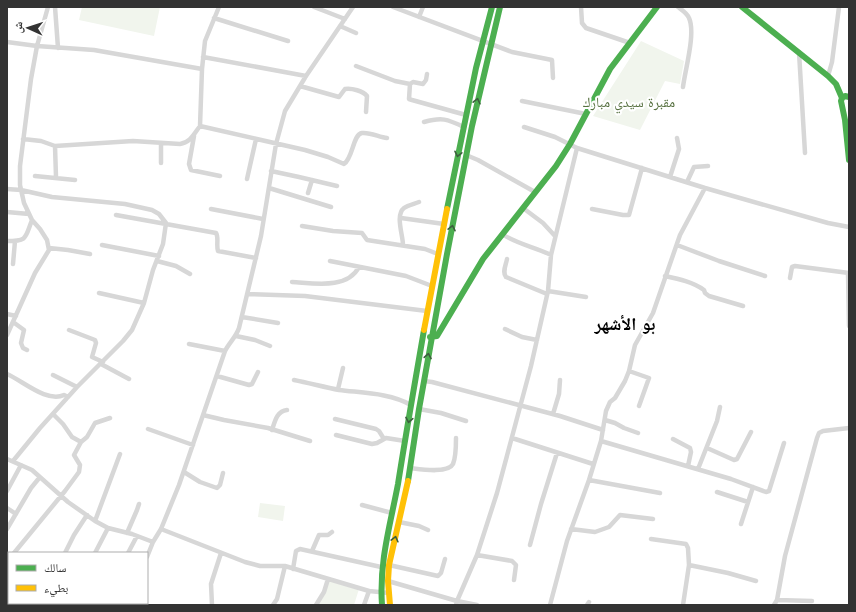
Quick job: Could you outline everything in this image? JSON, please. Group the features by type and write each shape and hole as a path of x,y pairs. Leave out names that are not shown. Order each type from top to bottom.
{"main road":[{"path":"382,605 381,567 432,286 482,40 492,7"},
{"path":"390,605 388,581 390,565 410,468 424,381 466,156 500,7"},
{"path":"423,336 437,336 441,331 473,273 570,144 610,69 658,7"},
{"path":"742,7 828,76 847,96 841,101 845,120 849,160"}],"street":[{"path":"48,7 37,46 31,79 23,139 20,177 24,203 32,220 40,229 50,248"},
{"path":"55,7 58,48"},
{"path":"23,139 41,141 56,146 123,141 186,144 200,126 203,57 206,39 219,7"},
{"path":"314,7 345,19"},
{"path":"148,554 153,542 161,529 184,472 225,351 229,343 236,336 242,317 256,258 276,144 285,111 306,76 353,7"},
{"path":"393,7 512,52 552,60 553,78"},
{"path":"419,17 424,7"},
{"path":"581,7 582,24 586,28 630,42"},
{"path":"678,7 686,12 690,18 692,30 683,87"},
{"path":"828,76 832,62 839,7"},
{"path":"214,18 288,41"},
{"path":"340,26 356,33"},
{"path":"7,42 58,48 94,50 202,69"},
{"path":"799,52 805,153"},
{"path":"203,57 306,76"},
{"path":"356,66 395,81 410,84 413,82 423,84 426,80 427,74"},
{"path":"410,84 410,99 466,115"},
{"path":"300,86 339,97 345,89 348,88 363,92 368,96 366,112"},
{"path":"522,101 586,114"},
{"path":"424,122 437,118 464,127"},
{"path":"200,126 328,157 344,164 350,156 356,136 359,134 364,133 387,138"},
{"path":"524,127 555,137 577,148 705,188 828,223 849,226"},
{"path":"195,133 189,164 191,170 220,176"},
{"path":"670,177 678,149 677,138"},
{"path":"247,179 256,140"},
{"path":"160,163 161,143"},
{"path":"56,146 56,178"},
{"path":"456,603 477,554 497,493 512,438 537,340 547,292 551,255 577,148"},
{"path":"466,156 478,160 535,192"},
{"path":"687,182 694,167 708,166"},
{"path":"592,209 623,215 629,214 642,168"},
{"path":"271,171 337,186"},
{"path":"35,176 75,180"},
{"path":"308,193 312,180"},
{"path":"268,188 331,207"},
{"path":"550,605 567,541 601,441 606,411 610,402 615,398 621,389 629,371 635,345 652,313 680,235 705,188"},
{"path":"7,190 21,190 52,197 125,204 152,210 159,214 166,223 163,244 153,270 144,303 131,332 77,387 13,461"},
{"path":"403,245 403,235 400,226 401,211 405,207 419,202"},
{"path":"523,208 543,222 556,236"},
{"path":"211,209 263,219"},
{"path":"7,212 29,214"},
{"path":"116,215 216,233 218,236 217,248 219,251 256,258"},
{"path":"401,218 444,224"},
{"path":"7,241 20,241 32,220"},
{"path":"302,226 362,233 367,240 425,248 438,254"},
{"path":"502,234 511,240 539,249 551,255"},
{"path":"12,264 15,241"},
{"path":"102,245 158,259 190,274"},
{"path":"677,245 765,276"},
{"path":"50,248 90,254"},
{"path":"7,335 35,273 46,257 50,248"},
{"path":"508,260 504,270 504,275 506,277 547,292 586,297"},
{"path":"330,261 406,276 432,286"},
{"path":"790,278 792,267 794,266 848,273 849,326"},
{"path":"292,282 322,284 341,281 352,276 359,267"},
{"path":"665,276 694,284 704,290 709,296 743,306"},
{"path":"99,293 144,303"},
{"path":"248,294 305,296 428,311"},
{"path":"7,314 16,316"},
{"path":"242,317 278,323"},
{"path":"13,322 24,330 21,343 27,350"},
{"path":"504,329 522,337 537,340"},
{"path":"69,330 95,340 96,343 92,357 129,379"},
{"path":"236,336 255,340 270,346"},
{"path":"189,344 225,351"},
{"path":"338,389 343,368"},
{"path":"629,371 649,378 639,406"},
{"path":"217,376 249,385 252,384 258,372"},
{"path":"7,374 42,393 56,398 64,394 68,397"},
{"path":"53,375 77,387"},
{"path":"294,380 404,400 411,405"},
{"path":"553,414 559,394 560,380"},
{"path":"424,381 553,414 603,430"},
{"path":"698,469 717,421 720,408"},
{"path":"272,430 278,414 282,411 288,410"},
{"path":"419,410 441,413 466,421"},
{"path":"53,414 63,424 72,437 81,442"},
{"path":"203,415 272,430 310,441"},
{"path":"15,552 79,472 80,465 74,455 81,442 87,437 95,424 110,418"},
{"path":"335,419 376,429 384,439"},
{"path":"605,420 616,423 624,428 638,433"},
{"path":"812,601 776,603 785,556 819,433 823,431 849,428"},
{"path":"148,429 193,445"},
{"path":"707,448 734,460 737,459 751,432"},
{"path":"336,435 374,444 389,438 405,441"},
{"path":"410,468 432,471 450,467 453,463 456,438"},
{"path":"512,438 593,464"},
{"path":"673,440 690,448 691,452 688,466"},
{"path":"601,441 698,469 766,492 769,491 784,443"},
{"path":"530,545 557,453"},
{"path":"95,521 120,454"},
{"path":"7,459 32,470 60,495 95,521 108,528 153,542"},
{"path":"7,490 21,465"},
{"path":"184,472 200,482 217,488 220,485 223,472"},
{"path":"7,529 31,488 40,477"},
{"path":"589,480 660,493"},
{"path":"741,524 753,487"},
{"path":"717,492 748,502"},
{"path":"127,533 136,515 138,504"},
{"path":"362,505 392,513"},
{"path":"7,508 16,514"},
{"path":"66,552 87,515"},
{"path":"571,530 595,532 609,527 620,515 653,518"},
{"path":"399,522 419,526 428,530"},
{"path":"96,552 108,528"},
{"path":"161,529 245,562 260,566 285,566 369,591 389,593"},
{"path":"312,551 319,535 328,535 332,532"},
{"path":"129,552 137,536"},
{"path":"651,539 686,544 688,548 689,566 683,605"},
{"path":"293,569 296,551 300,549 381,567"},
{"path":"212,605 211,584 221,553"},
{"path":"477,554 512,561 516,565 514,580"},
{"path":"390,565 438,576 441,573 445,560"},
{"path":"273,605 277,599 285,566"},
{"path":"689,566 728,573 756,581"},
{"path":"316,605 324,592 328,579"},
{"path":"388,581 456,603 477,605"},
{"path":"364,605 369,591"}],"green space":[{"path":"82,7 160,7 154,36 79,20"},
{"name":"مقبرة سيدي مبارك","path":"641,41 684,61 680,84 665,81 640,130 593,116"},
{"path":"260,503 285,506 283,521 258,517"},
{"path":"328,579 359,589 354,605 316,605"}],"traffic: fast":[{"path":"447,209 476,68 492,7"},
{"path":"408,481 419,409 447,254 472,126 500,7"},
{"path":"430,337 437,336 483,259 556,166 570,144 610,69 657,7"},
{"path":"742,7 828,76 836,84 842,98"},
{"path":"849,97 845,96 841,101 845,120 849,160"},
{"path":"382,605 381,589 386,544 398,484 424,330"}],"traffic: slow":[{"path":"424,330 447,209"},
{"path":"390,605 388,581 389,565 408,481"}],"district":[{"name":"بو الأشهر","path":"625,324"}]}
